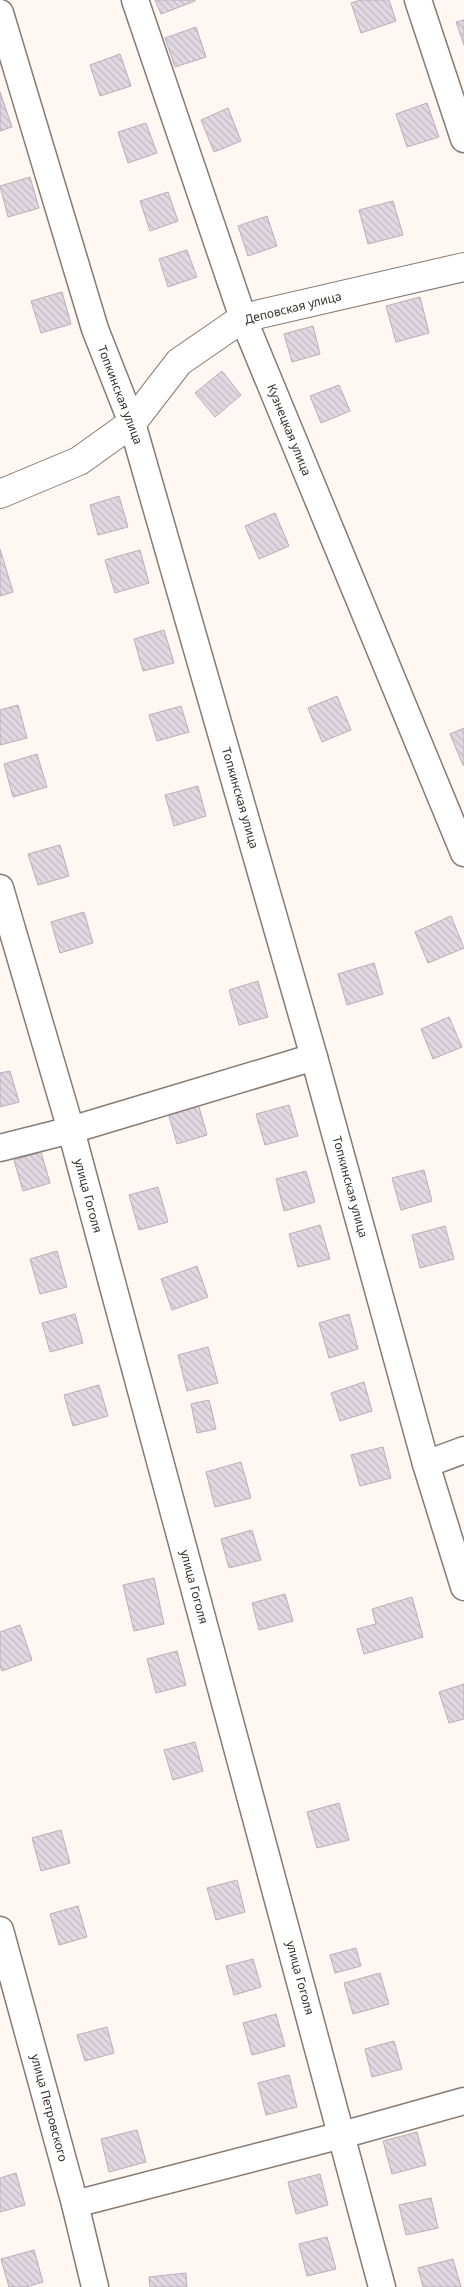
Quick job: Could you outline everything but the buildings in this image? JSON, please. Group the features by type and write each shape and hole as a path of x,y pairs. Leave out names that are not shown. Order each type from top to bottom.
{"street":[{"name":"Кузнецкая улица","path":"135,0 243,318 464,853"},
{"path":"418,0 464,139"},
{"name":"Топкинская улица","path":"0,13 94,329 132,423 314,1057 426,1464 464,1587"},
{"name":"Деповская улица","path":"0,494 79,461 132,423 179,362 243,318 464,267"},
{"name":"улица Гоголя","path":"0,888 70,1130 382,2287"},
{"path":"0,1148 70,1130 314,1057"},
{"path":"426,1464 464,1450"},
{"name":"улица Петровского","path":"0,1930 75,2204 95,2287"},
{"path":"75,2204 342,2136 464,2101"}]}
